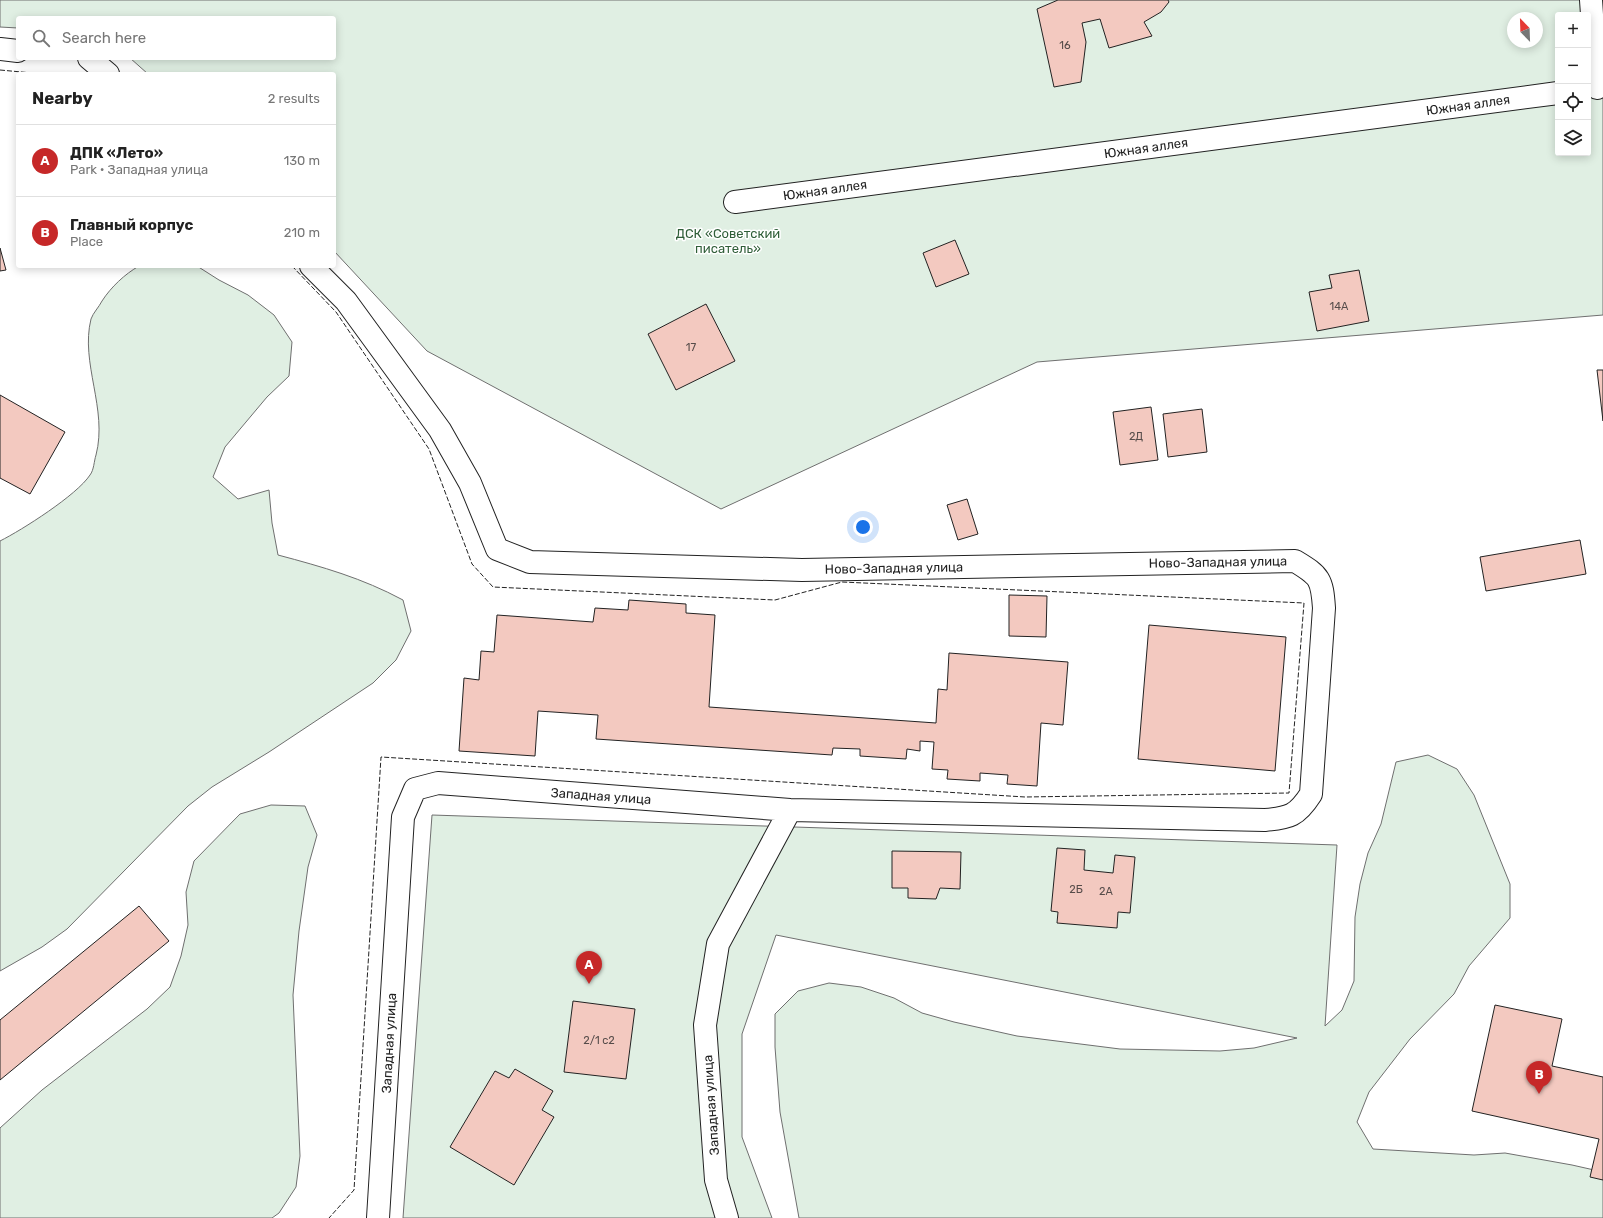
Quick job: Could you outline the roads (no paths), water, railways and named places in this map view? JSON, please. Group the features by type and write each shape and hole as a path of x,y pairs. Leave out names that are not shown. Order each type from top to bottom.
{"street":[{"path":"1591,0 1596,88"},
{"path":"0,49 16,51"},
{"path":"91,60 106,72"},
{"name":"Южная аллея","path":"735,202 1555,93"},
{"name":"Ново-Западная улица","path":"313,268 346,301 440,430 470,484 497,549 530,562 802,570 1295,561 1315,573 1322,588 1324,608 1311,794 1302,809 1285,819 1264,820 790,810"},
{"name":"Западная улица","path":"378,1218 403,817 415,789 438,783 790,810 718,944 705,1025 716,1180 727,1218"}],"place":[{"name":"ДПК «Лето»","path":"589,984"},
{"name":"Главный корпус","path":"1539,1094"}],"park label":[{"name":"ДСК «Советский писатель»","path":"728,240"}]}
